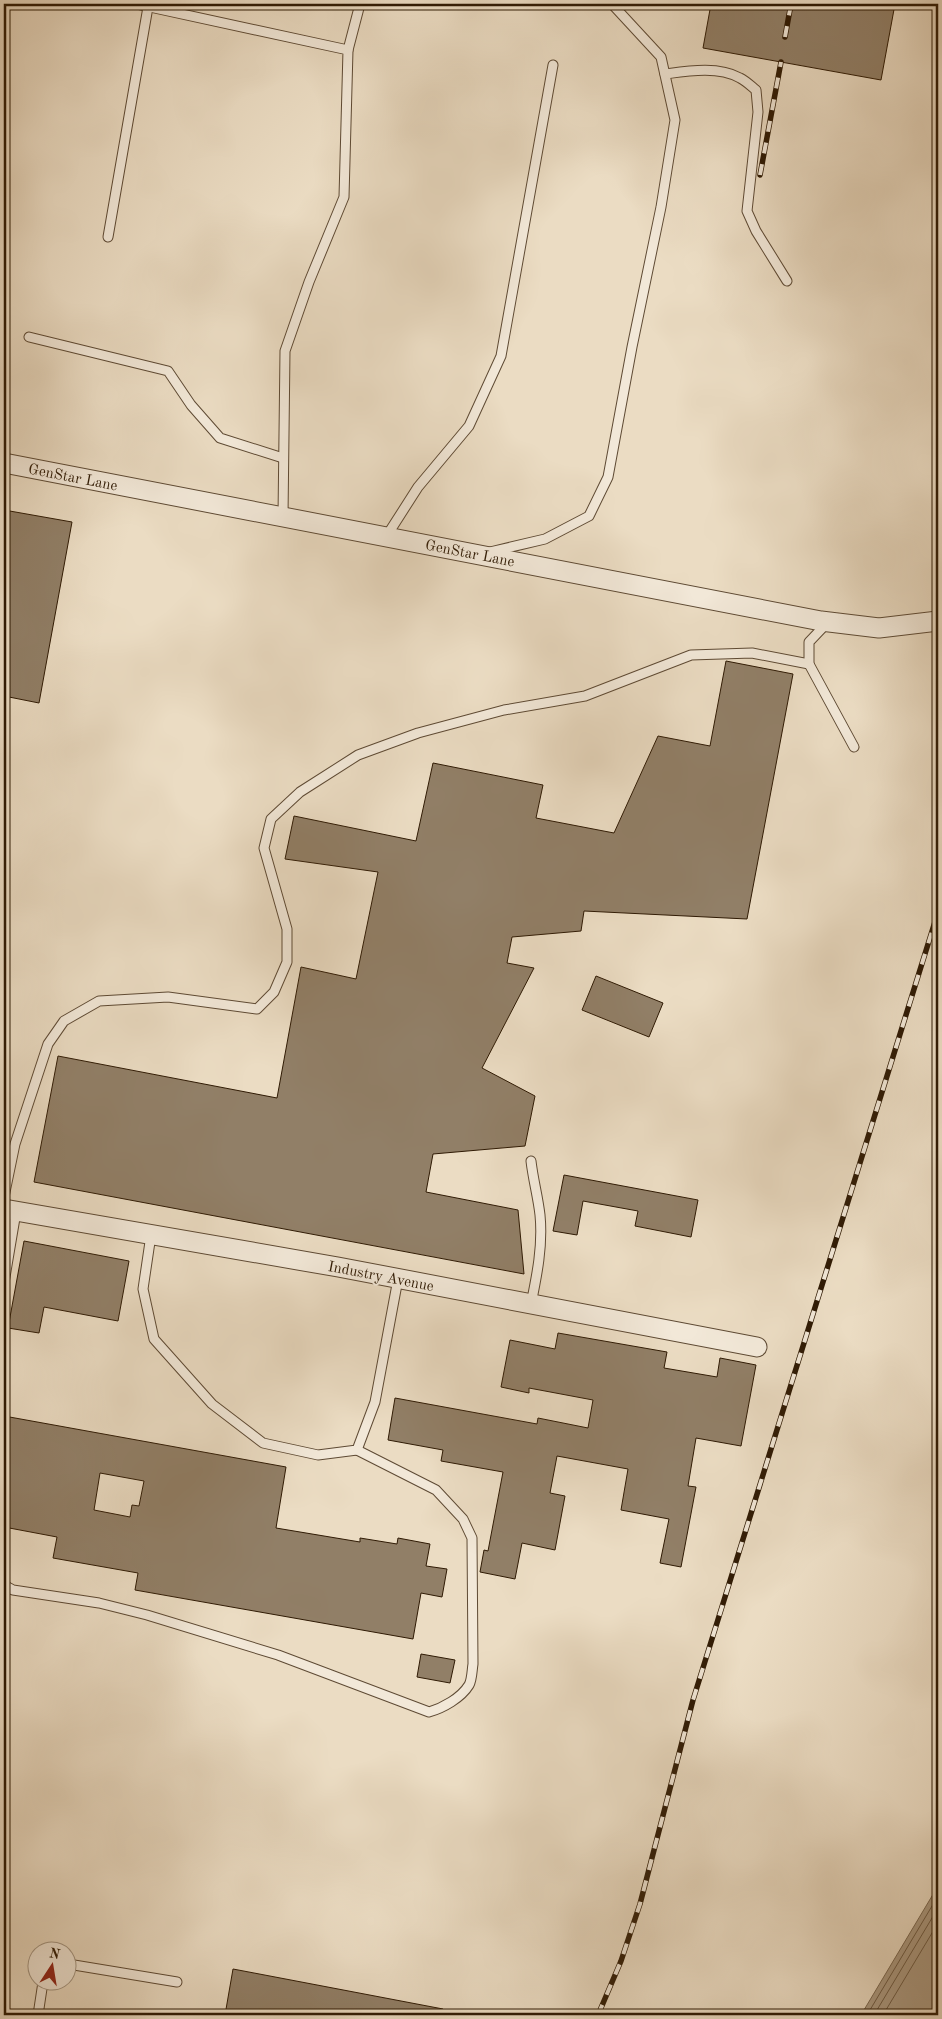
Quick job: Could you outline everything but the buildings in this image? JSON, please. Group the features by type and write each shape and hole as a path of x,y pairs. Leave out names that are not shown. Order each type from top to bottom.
{"street":[{"name":"GenStar Lane","path":"4,463 828,622 879,628 938,621"},
{"name":"Industry Avenue","path":"10,1211 398,1279 757,1347"}],"lane":[{"path":"136,4 348,50"},
{"path":"283,517 285,351 309,282 344,197 348,50 360,4"},
{"path":"477,555 545,539 589,516 608,477 661,207 675,120 661,57 612,4"},
{"path":"108,237 148,7"},
{"path":"386,537 418,487 469,426 501,356 553,65"},
{"path":"665,74 694,70 720,72 740,78 756,90 758,112 747,211 756,231 787,281"},
{"path":"29,337 168,371 192,406 220,438 283,458"},
{"path":"828,622 809,642 808,664 854,747"},
{"path":"4,1196 15,1144 48,1044 64,1020 99,1001 168,997 257,1009 274,992 286,962 287,928 264,848 271,819 300,792 358,755 418,733 504,710 585,696 691,655 752,654 808,664"},
{"path":"531,1161 540,1214 541,1236 538,1272 531,1304"},
{"path":"4,1283 10,1211"},
{"path":"4,1586 13,1590 99,1603 147,1615 278,1655 429,1712 439,1709 456,1698 469,1684 473,1664 472,1538 463,1519 436,1490 357,1450 318,1455 263,1443 212,1404 154,1339 143,1290 151,1235"},
{"path":"357,1450 375,1402 398,1279"},
{"path":"78,1966 176,1982"},
{"path":"38,2015 41,1992"}],"water":[{"path":"938,1886 938,2015 861,2015"}],"railway":[{"path":"785,37 791,4"},
{"path":"760,175 781,62"},
{"path":"598,2015 621,1961 640,1904 693,1700 938,912"}]}
